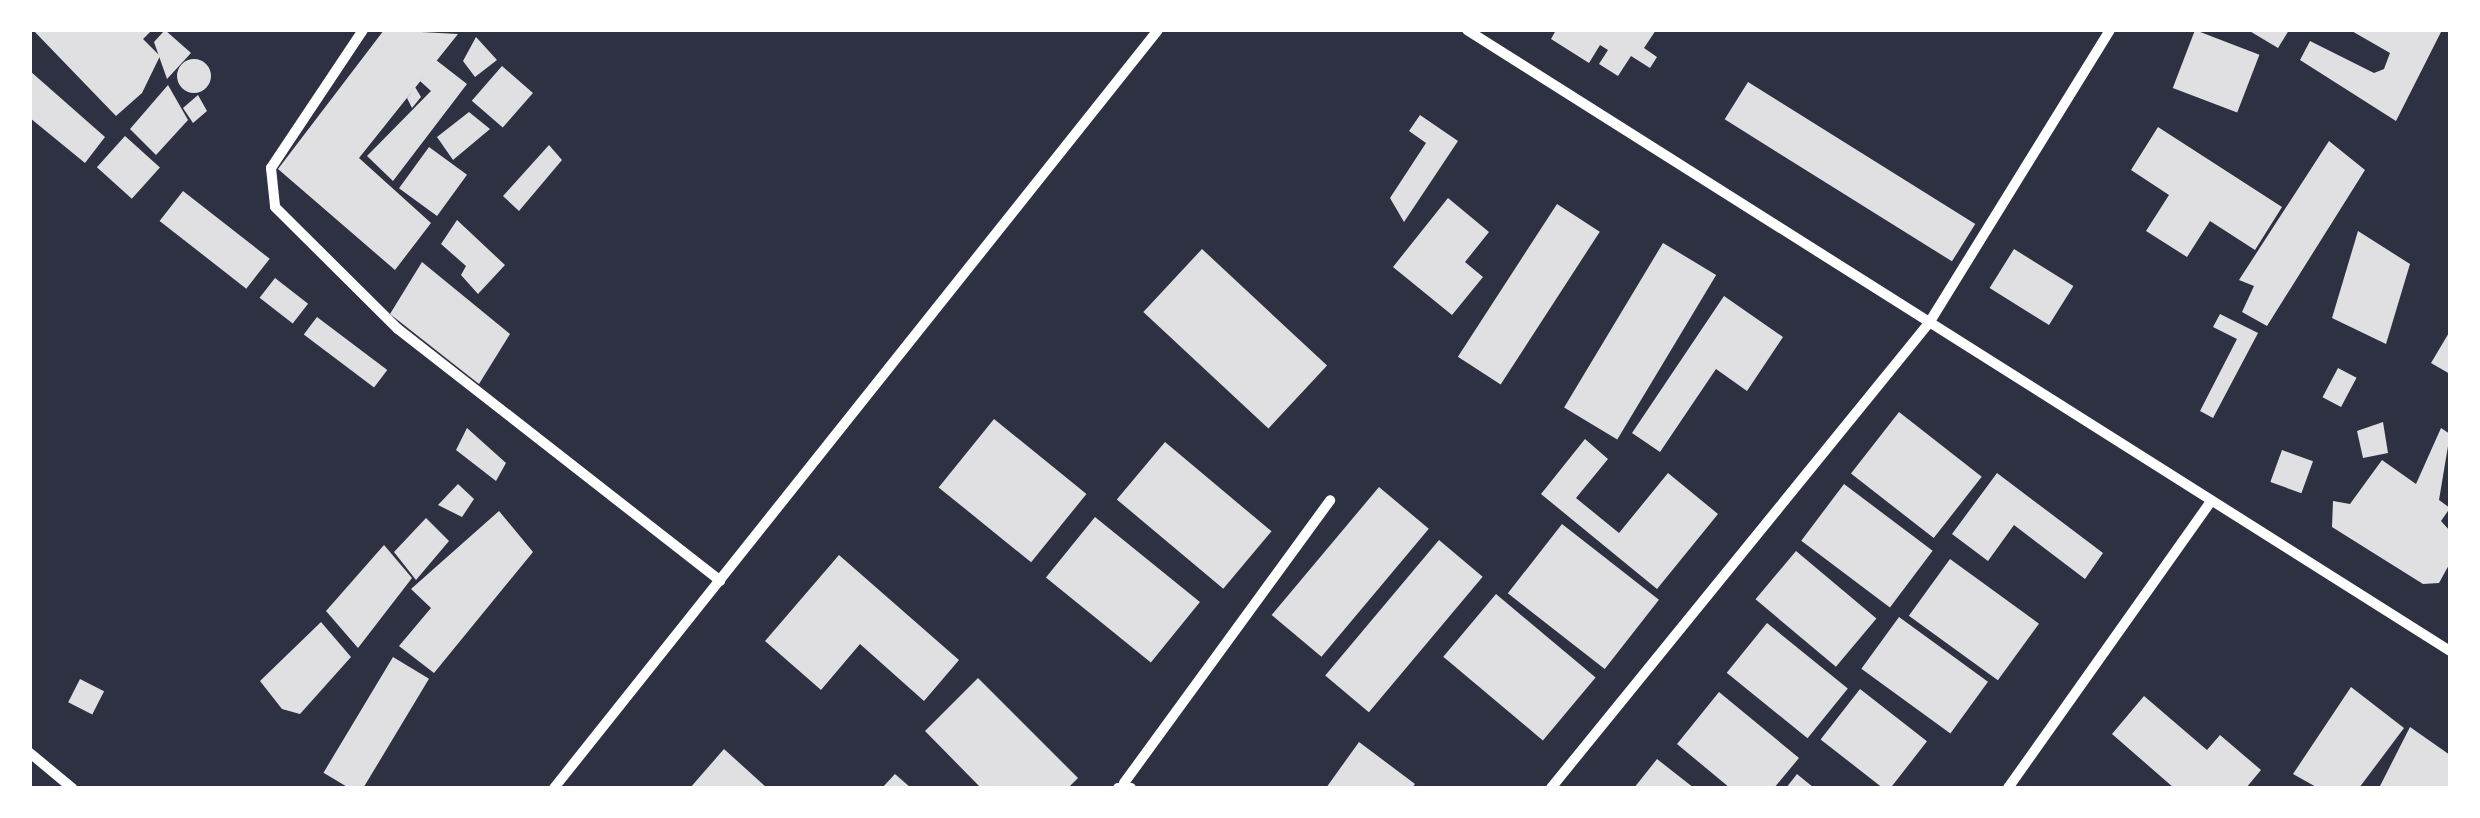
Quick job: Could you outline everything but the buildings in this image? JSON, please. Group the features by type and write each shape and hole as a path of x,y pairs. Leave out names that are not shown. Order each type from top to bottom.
{"street":[{"path":"362,30 270,168 275,206 398,329 720,581"},
{"path":"554,788 1158,30"},
{"path":"1467,30 2450,651"},
{"path":"1551,788 1928,323 2110,30"},
{"path":"1124,786 1330,500"},
{"path":"2008,788 2211,502"},
{"path":"30,753 72,788"}]}
